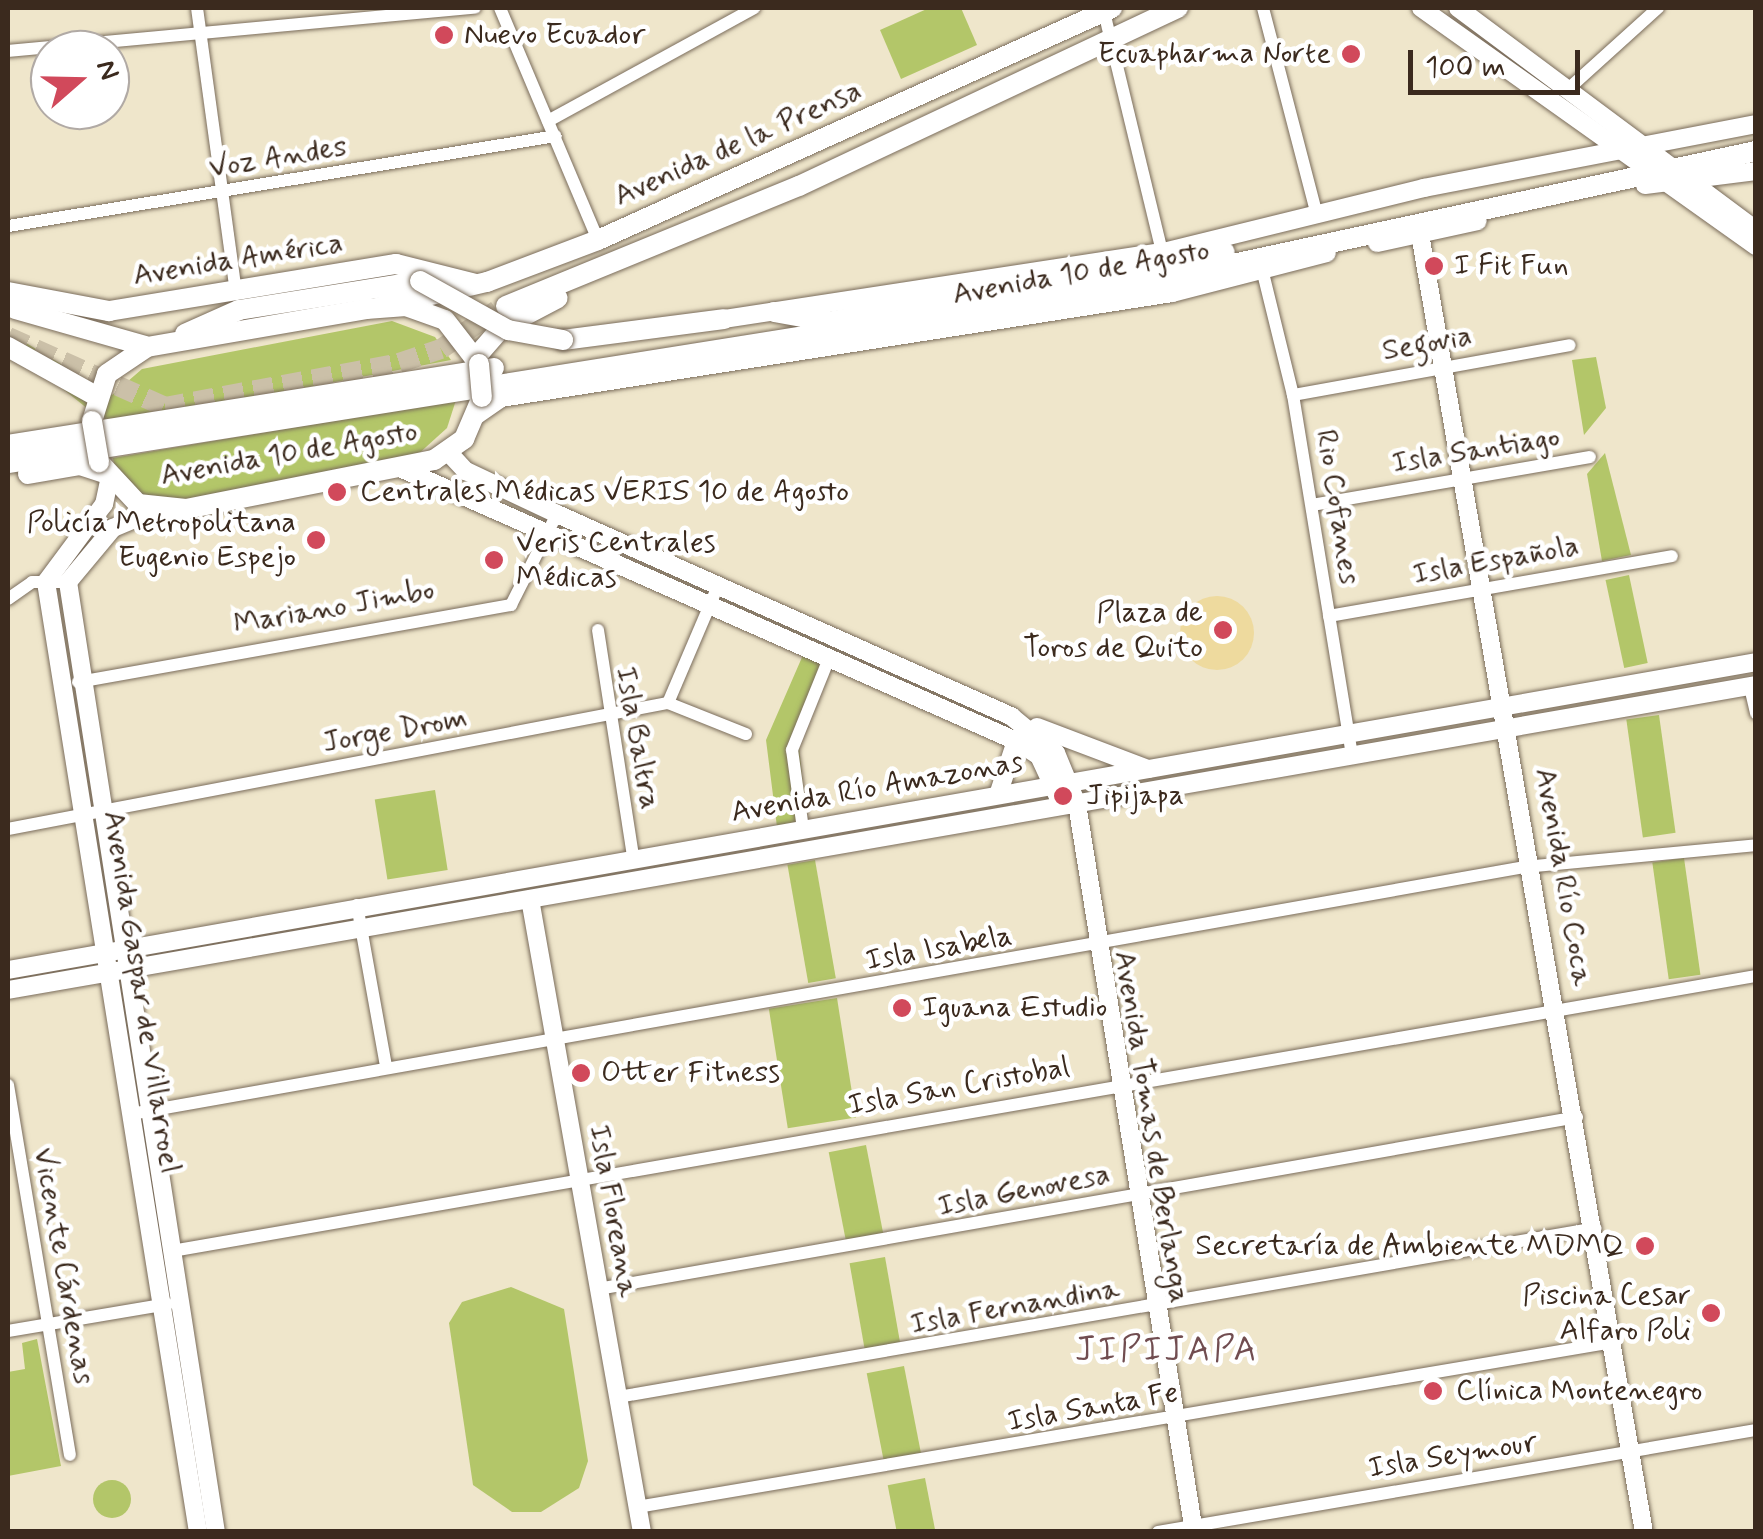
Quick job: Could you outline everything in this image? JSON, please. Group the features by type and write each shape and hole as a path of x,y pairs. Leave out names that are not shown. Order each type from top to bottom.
{"main road":[{"name":"Avenida de la Prensa","path":"478,360 526,314 1178,8"},
{"path":"1421,8 1614,148 1660,165 1756,230"},
{"path":"1458,8 1660,165 1756,246"},
{"name":"Avenida de la Prensa","path":"380,307 478,284 598,240 1108,10"},
{"name":"Avenida 10 de Agosto","path":"1660,165 1756,124"},
{"name":"Avenida 10 de Agosto","path":"724,319 1169,271 1262,269 1420,234 1756,138"},
{"name":"Avenida 10 de Agosto","path":"8,463 1169,271 1317,216 1614,148"},
{"name":"Avenida 10 de Agosto","path":"8,477 80,466 104,472 156,510 400,468 449,452 480,406 494,400 1169,271 1660,165 1756,151"},
{"name":"Avenida 10 de Agosto","path":"1660,165 1734,176 1756,171"},
{"path":"1730,212 1725,190 1734,176"},
{"name":"Avenida de la Prensa","path":"506,306 777,195"},
{"name":"Avenida Río Coca","path":"1420,234 1534,865 1644,1532"},
{"name":"Avenida América","path":"8,292 109,311 405,264 478,284"},
{"name":"Avenida 10 de Agosto","path":"8,446 404,379 830,322 1169,271"},
{"path":"174,340 239,310 420,281 508,330 562,340 724,319"},
{"path":"8,305 74,333 147,346"},
{"path":"46,582 104,504 104,472 94,409 119,361 147,346 380,307 445,320 478,360 480,406"},
{"path":"774,312 830,322"},
{"path":"8,347 94,409"},
{"path":"8,437 94,409"},
{"path":"449,452 466,471 830,656 1016,741 1039,756 1063,784"},
{"path":"400,468 548,532 1148,769"},
{"path":"68,582 113,528 156,510"},
{"name":"Avenida Gaspar de Villarroel","path":"46,582 73,683"},
{"name":"Avenida Gaspar de Villarroel","path":"68,582 73,683 116,952 110,974 172,1251 171,1304"},
{"name":"Avenida Río Amazonas","path":"8,970 634,855 803,829 1756,662"},
{"path":"1713,672 1718,693"},
{"name":"Avenida Río Amazonas","path":"8,990 1753,686"},
{"path":"1012,717 1056,753 1069,806"},
{"path":"998,795 1016,741"},
{"name":"Avenida Tomas de Berlanga","path":"1069,806 1152,1308 1193,1528"},
{"name":"Isla Floreana","path":"530,900 642,1532"},
{"name":"Avenida Gaspar de Villarroel","path":"116,952 129,970 140,1112 202,1497 216,1532"},
{"name":"Avenida Gaspar de Villarroel","path":"198,1532 202,1497"}],"street":[{"path":"198,8 236,291"},
{"path":"8,51 475,8"},
{"path":"500,8 598,240"},
{"path":"548,121 754,8"},
{"path":"1263,8 1317,216"},
{"path":"1566,90 1658,8"},
{"path":"1108,10 1169,271"},
{"name":"Voz Andes","path":"8,226 556,136"},
{"name":"Rio Cofanes","path":"1262,269 1293,395 1352,755"},
{"name":"Segovia","path":"1293,395 1570,345"},
{"name":"Isla Santiago","path":"1312,505 1590,457"},
{"name":"Mariano Jimbo","path":"73,683 511,604 556,514"},
{"name":"Isla Española","path":"1329,616 1672,556"},
{"path":"8,599 46,582 68,582"},
{"path":"714,596 668,704 746,734"},
{"name":"Isla Baltra","path":"598,630 608,721 634,855"},
{"path":"803,829 792,750 830,656"},
{"path":"1753,686 1756,713"},
{"name":"Jorge Drom","path":"8,828 608,721 668,704"},
{"name":"Isla Isabela","path":"140,1112 386,1066 1094,947 1534,865 1756,846"},
{"path":"357,905 386,1066"},
{"name":"Isla San Cristobal","path":"172,1251 580,1174 1756,976"},
{"name":"Vicente Cárdenas","path":"8,1085 70,1455"},
{"name":"Isla Genovesa","path":"598,1289 1577,1117"},
{"name":"Isla Fernandina","path":"618,1397 1152,1308 1596,1228"},
{"path":"8,1331 171,1304"},
{"name":"Isla Santa Fe","path":"637,1507 1172,1420 1614,1342"},
{"name":"Isla Seymour","path":"1158,1532 1756,1430"}],"green space":[{"path":"929,8 961,8 977,45 901,79 880,30"},
{"path":"392,321 435,337 451,360 108,425 8,345 8,332 112,395 142,369"},
{"path":"1596,357 1606,408 1584,435 1572,360"},
{"path":"456,400 447,428 415,457 176,503 151,501 115,471 113,458"},
{"path":"1605,453 1631,555 1602,561 1587,474"},
{"path":"1629,575 1648,663 1624,668 1606,580"},
{"path":"803,655 830,667 799,746 807,822 777,827 766,740"},
{"path":"1659,715 1676,833 1643,837 1626,720"},
{"path":"435,790 448,870 387,880 375,800"},
{"path":"1684,858 1700,975 1669,979 1652,862"},
{"path":"815,860 836,978 808,983 787,865"},
{"path":"837,998 856,1118 788,1128 769,1009"},
{"path":"866,1145 884,1235 846,1243 829,1152"},
{"path":"885,1257 900,1344 865,1350 850,1263"},
{"path":"511,1287 564,1309 588,1461 579,1488 541,1512 512,1512 473,1485 449,1323 462,1302"},
{"path":"37,1339 61,1466 8,1476 8,1372 25,1369 22,1343"},
{"path":"904,1366 921,1454 884,1462 867,1373"},
{"path":"925,1478 935,1531 897,1532 888,1485"},
{"path":"112,1480 125,1486 131,1499 125,1512 112,1518 99,1512 93,1499 99,1486"}],"sand":[{"path":"1217,596 1243,607 1254,633 1243,659 1217,670 1191,659 1180,633 1191,607"}],"tunnel":[{"path":"8,337 165,407 399,363 441,349 497,310"}],"place":[{"name":"Nuevo Ecuador","path":"444,35"},
{"name":"Ecuapharma Norte","path":"1351,54"},
{"name":"I Fit Fun","path":"1434,266"},
{"name":"Centrales Médicas VERIS 10 de Agosto","path":"337,492"},
{"name":"Policía Metropolitana Eugenio Espejo","path":"316,540"},
{"name":"Veris Centrales Médicas","path":"494,560"},
{"name":"Plaza de Toros de Quito","path":"1223,630"},
{"name":"Jipijapa","path":"1063,796"},
{"name":"Iguana Estudio","path":"902,1008"},
{"name":"Otter Fitness","path":"581,1073"},
{"name":"Secretaría de Ambiente MDMQ","path":"1645,1246"},
{"name":"Piscina Cesar Alfaro Poli","path":"1711,1313"},
{"name":"Clínica Montenegro","path":"1433,1391"}],"district":[{"name":"JIPIJAPA","path":"1167,1350"}]}
